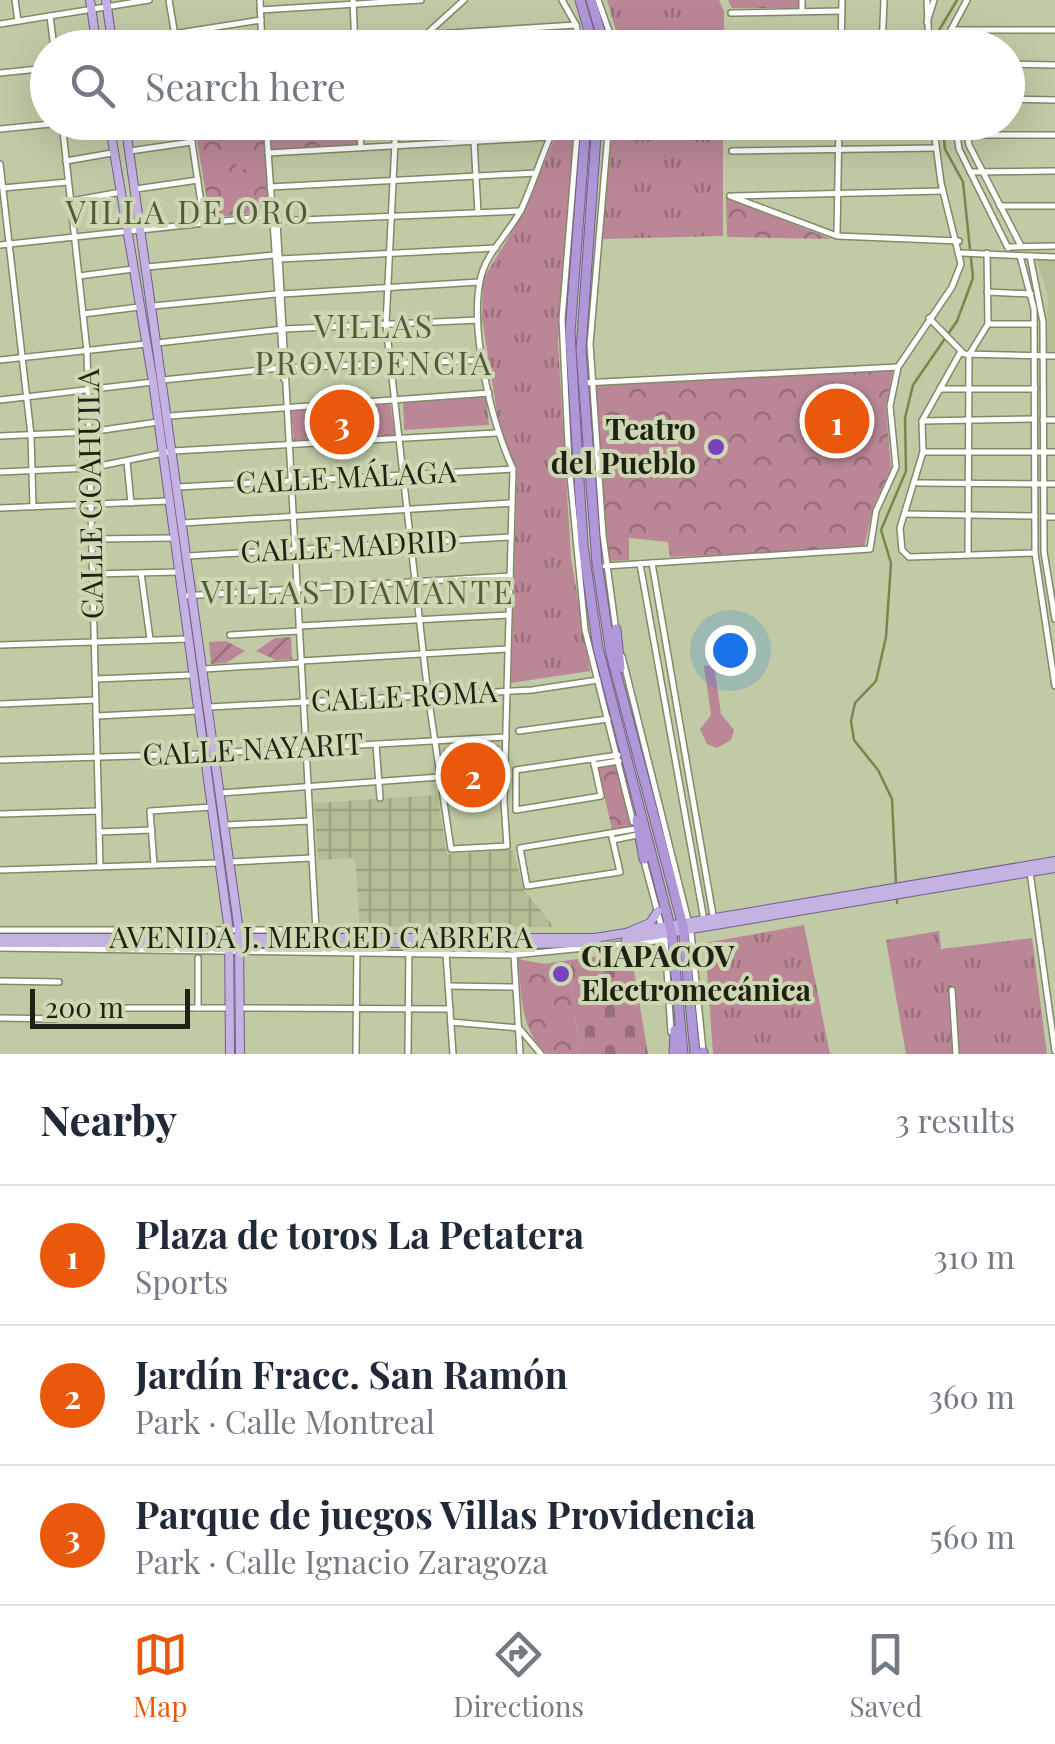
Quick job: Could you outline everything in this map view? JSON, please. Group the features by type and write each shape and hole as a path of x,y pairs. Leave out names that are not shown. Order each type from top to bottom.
{"highway":[{"path":"580,0 589,30"},
{"path":"594,0 601,30"},
{"path":"585,140 570,333 578,484 592,620 667,933 683,1054"},
{"path":"596,140 582,321 602,566 622,691 687,929 701,1054"},
{"path":"569,465 578,484"},
{"path":"616,629 622,691"},
{"path":"636,797 644,859"},
{"path":"674,1054 677,993"}],"main road":[{"path":"106,3 110,30"},
{"path":"90,5 94,30"},
{"path":"112,140 158,422 219,863 235,940"},
{"path":"127,140 230,862 235,940 230,1054"},
{"path":"687,929 1030,872 1055,864"},
{"path":"710,926 1055,864"},
{"path":"627,938 650,923 658,911"},
{"name":"AVENIDA J. MERCED CABRERA","path":"0,943 319,936 409,948 576,944 687,929"},
{"name":"AVENIDA J. MERCED CABRERA","path":"357,944 627,938"},
{"path":"234,1008 240,1054"}],"street":[{"path":"14,0 18,21"},
{"path":"0,24 90,5 149,0"},
{"path":"169,0 174,30"},
{"path":"260,0 261,30"},
{"path":"260,10 421,0"},
{"path":"431,30 464,0"},
{"path":"562,0 577,30"},
{"path":"594,0 607,30"},
{"path":"802,0 802,12"},
{"path":"841,30 842,0"},
{"path":"883,30 884,0"},
{"path":"927,0 928,30"},
{"path":"927,22 934,0"},
{"path":"968,0 951,30 1055,30"},
{"path":"353,2 355,30"},
{"path":"731,13 842,11"},
{"path":"50,16 52,30"},
{"path":"194,30 261,20"},
{"path":"504,30 576,26"},
{"path":"1025,64 1055,65"},
{"path":"0,74 30,70"},
{"path":"1025,99 1055,100"},
{"path":"0,129 30,126"},
{"path":"1025,135 1055,135"},
{"name":"CALLE COAHUILA","path":"64,140 87,351 100,867"},
{"path":"267,140 319,936"},
{"path":"360,140 360,148"},
{"path":"395,140 386,324 428,696 451,849 508,846 506,737 513,468 496,433 478,320 479,282 520,211 549,140"},
{"path":"268,153 493,140"},
{"path":"577,140 562,318 569,465 585,630 636,832 667,933 674,1054"},
{"path":"607,140 587,382 898,367"},
{"path":"836,236 838,140"},
{"path":"687,929 602,566 870,549 876,511 896,468 890,406 898,367 958,276 962,252 943,191 935,140"},
{"path":"957,140 1008,248"},
{"path":"968,140 1020,244"},
{"path":"474,141 478,213"},
{"path":"129,151 192,142 204,223"},
{"path":"732,151 936,148"},
{"path":"66,161 114,152"},
{"path":"0,164 30,435 34,506"},
{"path":"970,172 1055,171"},
{"path":"270,188 536,172"},
{"path":"136,190 198,180"},
{"path":"2,188 68,182"},
{"path":"943,191 730,196 836,236 959,242"},
{"path":"70,201 120,192"},
{"path":"1000,206 1055,206"},
{"path":"0,245 272,216 278,221 520,211"},
{"path":"277,257 278,221"},
{"path":"1001,254 1020,244 1055,246"},
{"path":"147,267 496,248"},
{"path":"962,252 1055,257"},
{"path":"968,554 968,356 988,324 987,253"},
{"path":"1020,256 1031,294 1034,324 1034,553 1055,686"},
{"path":"1030,256 1042,303 1044,552 1055,618"},
{"path":"79,276 133,268"},
{"path":"153,306 479,282"},
{"path":"988,292 1031,294"},
{"path":"83,314 139,307"},
{"path":"929,318 960,353 968,356 1055,356"},
{"path":"0,360 281,329 478,320"},
{"path":"988,324 1034,324"},
{"path":"960,353 922,420 923,452 918,483 900,538 904,555 1034,553"},
{"path":"164,380 283,369 485,360"},
{"path":"0,400 152,382"},
{"path":"940,389 1035,389"},
{"path":"1043,389 1055,389"},
{"path":"169,416 489,393"},
{"path":"922,420 1034,418"},
{"path":"1043,420 1055,420"},
{"path":"0,436 89,432 158,422"},
{"path":"0,472 90,468 173,451 496,433"},
{"path":"923,452 1055,452"},
{"path":"127,462 131,503"},
{"name":"CALLE MÁLAGA","path":"178,487 513,468"},
{"path":"918,483 1055,484"},
{"path":"0,508 169,501"},
{"path":"183,523 512,503"},
{"path":"905,514 1034,516"},
{"path":"1044,517 1055,517"},
{"name":"CALLE MADRID","path":"188,556 511,537"},
{"path":"92,539 174,538"},
{"path":"1044,552 1055,552"},
{"path":"652,563 664,672"},
{"path":"640,564 664,672 710,926"},
{"path":"93,574 179,572"},
{"path":"141,573 150,640"},
{"path":"182,596 510,576"},
{"path":"230,635 509,615"},
{"path":"1046,638 1055,636"},
{"path":"0,645 188,639"},
{"path":"204,669 508,650"},
{"path":"96,679 193,675"},
{"name":"CALLE ROMA","path":"209,706 507,692 598,680"},
{"path":"0,704 96,700"},
{"path":"96,716 198,711"},
{"path":"519,731 608,719"},
{"name":"CALLE NAYARIT","path":"0,760 204,754 506,737"},
{"path":"376,744 380,798"},
{"path":"594,762 601,796 516,810 516,770 618,758"},
{"path":"220,793 440,777"},
{"path":"154,865 150,810 212,806"},
{"path":"0,814 99,811"},
{"path":"225,825 310,821"},
{"path":"100,832 152,830"},
{"path":"612,837 620,872 526,886 520,848 636,832"},
{"path":"230,862 312,858"},
{"path":"0,870 219,863"},
{"path":"1030,872 1055,1051"},
{"path":"0,930 357,944 356,1054"},
{"path":"408,1054 409,948 446,954 514,954 611,947 645,942 667,933"},
{"path":"611,947 627,938 645,942"},
{"path":"446,954 453,1054"},
{"path":"514,954 520,1054"},
{"path":"198,958 198,1008"},
{"path":"0,981 59,982"},
{"path":"448,986 516,987"},
{"path":"952,990 956,1054"},
{"path":"127,1008 450,1009"},
{"path":"0,1018 59,1019"},
{"path":"451,1022 519,1028 542,1054"}],"shaded area":[{"path":"1037,260 1055,261 1055,354 1047,354 1048,296"},
{"path":"437,795 447,854 513,850 524,890 554,927 360,927 355,858 318,860 314,803"}],"green space":[{"path":"607,0 719,0 724,11 724,30 616,30"},
{"path":"728,0 799,0 799,8 732,8"},
{"path":"197,140 264,140 268,211 210,218"},
{"path":"249,140 255,167 237,170 232,143"},
{"path":"270,140 359,140 359,146 271,152"},
{"path":"554,140 574,140 558,342 571,558 590,671 511,683 517,470 500,432 482,318 483,279 524,212"},
{"path":"611,140 723,140 723,236 602,239"},
{"path":"726,197 831,239 727,237"},
{"path":"893,369 886,407 891,468 873,508 864,548 670,557 668,542 629,538 629,560 608,561 595,384"},
{"path":"486,397 489,425 404,430 403,400"},
{"path":"837,397 853,403 859,419 853,435 837,441 821,435 815,419 821,403"},
{"path":"455,402 456,424 409,427 407,405"},
{"path":"390,403 395,435 294,442 291,410"},
{"path":"291,637 292,659 276,660 256,651 275,638"},
{"path":"226,641 245,651 226,663 211,664 209,642"},
{"path":"714,665 721,714 734,730 731,740 717,748 707,744 700,729 711,715 704,666"},
{"path":"499,745 498,801 453,804 443,749"},
{"path":"616,764 632,827 612,830 598,767"},
{"path":"804,925 830,1054 713,1054 705,943"},
{"path":"939,931 941,949 1032,938 1047,1054 906,1054 886,940"},
{"path":"631,953 648,1054 579,1054 570,960"},
{"path":"518,959 544,964 570,960 579,1054 547,1054 531,1034"}],"waterway":[{"path":"939,30 957,0"},
{"path":"896,883 892,799 878,770 854,740 851,721 855,703 876,681 886,637 891,563 881,530 906,471 905,418 913,385 957,321 973,278 963,182 944,140"}],"place":[{"name":"Plaza de toros La Petatera","path":"837,421"},
{"name":"Parque de juegos Villas Providencia","path":"342,422"},
{"name":"Teatro del Pueblo","path":"716,447"},
{"name":"Jardín Fracc. San Ramón","path":"473,775"},
{"name":"CIAPACOV Electromecánica","path":"561,974"}],"district":[{"name":"VILLA DE ORO","path":"188,213"},
{"name":"VILLAS PROVIDENCIA","path":"374,346"},
{"name":"VILLAS DIAMANTE","path":"358,593"}]}
